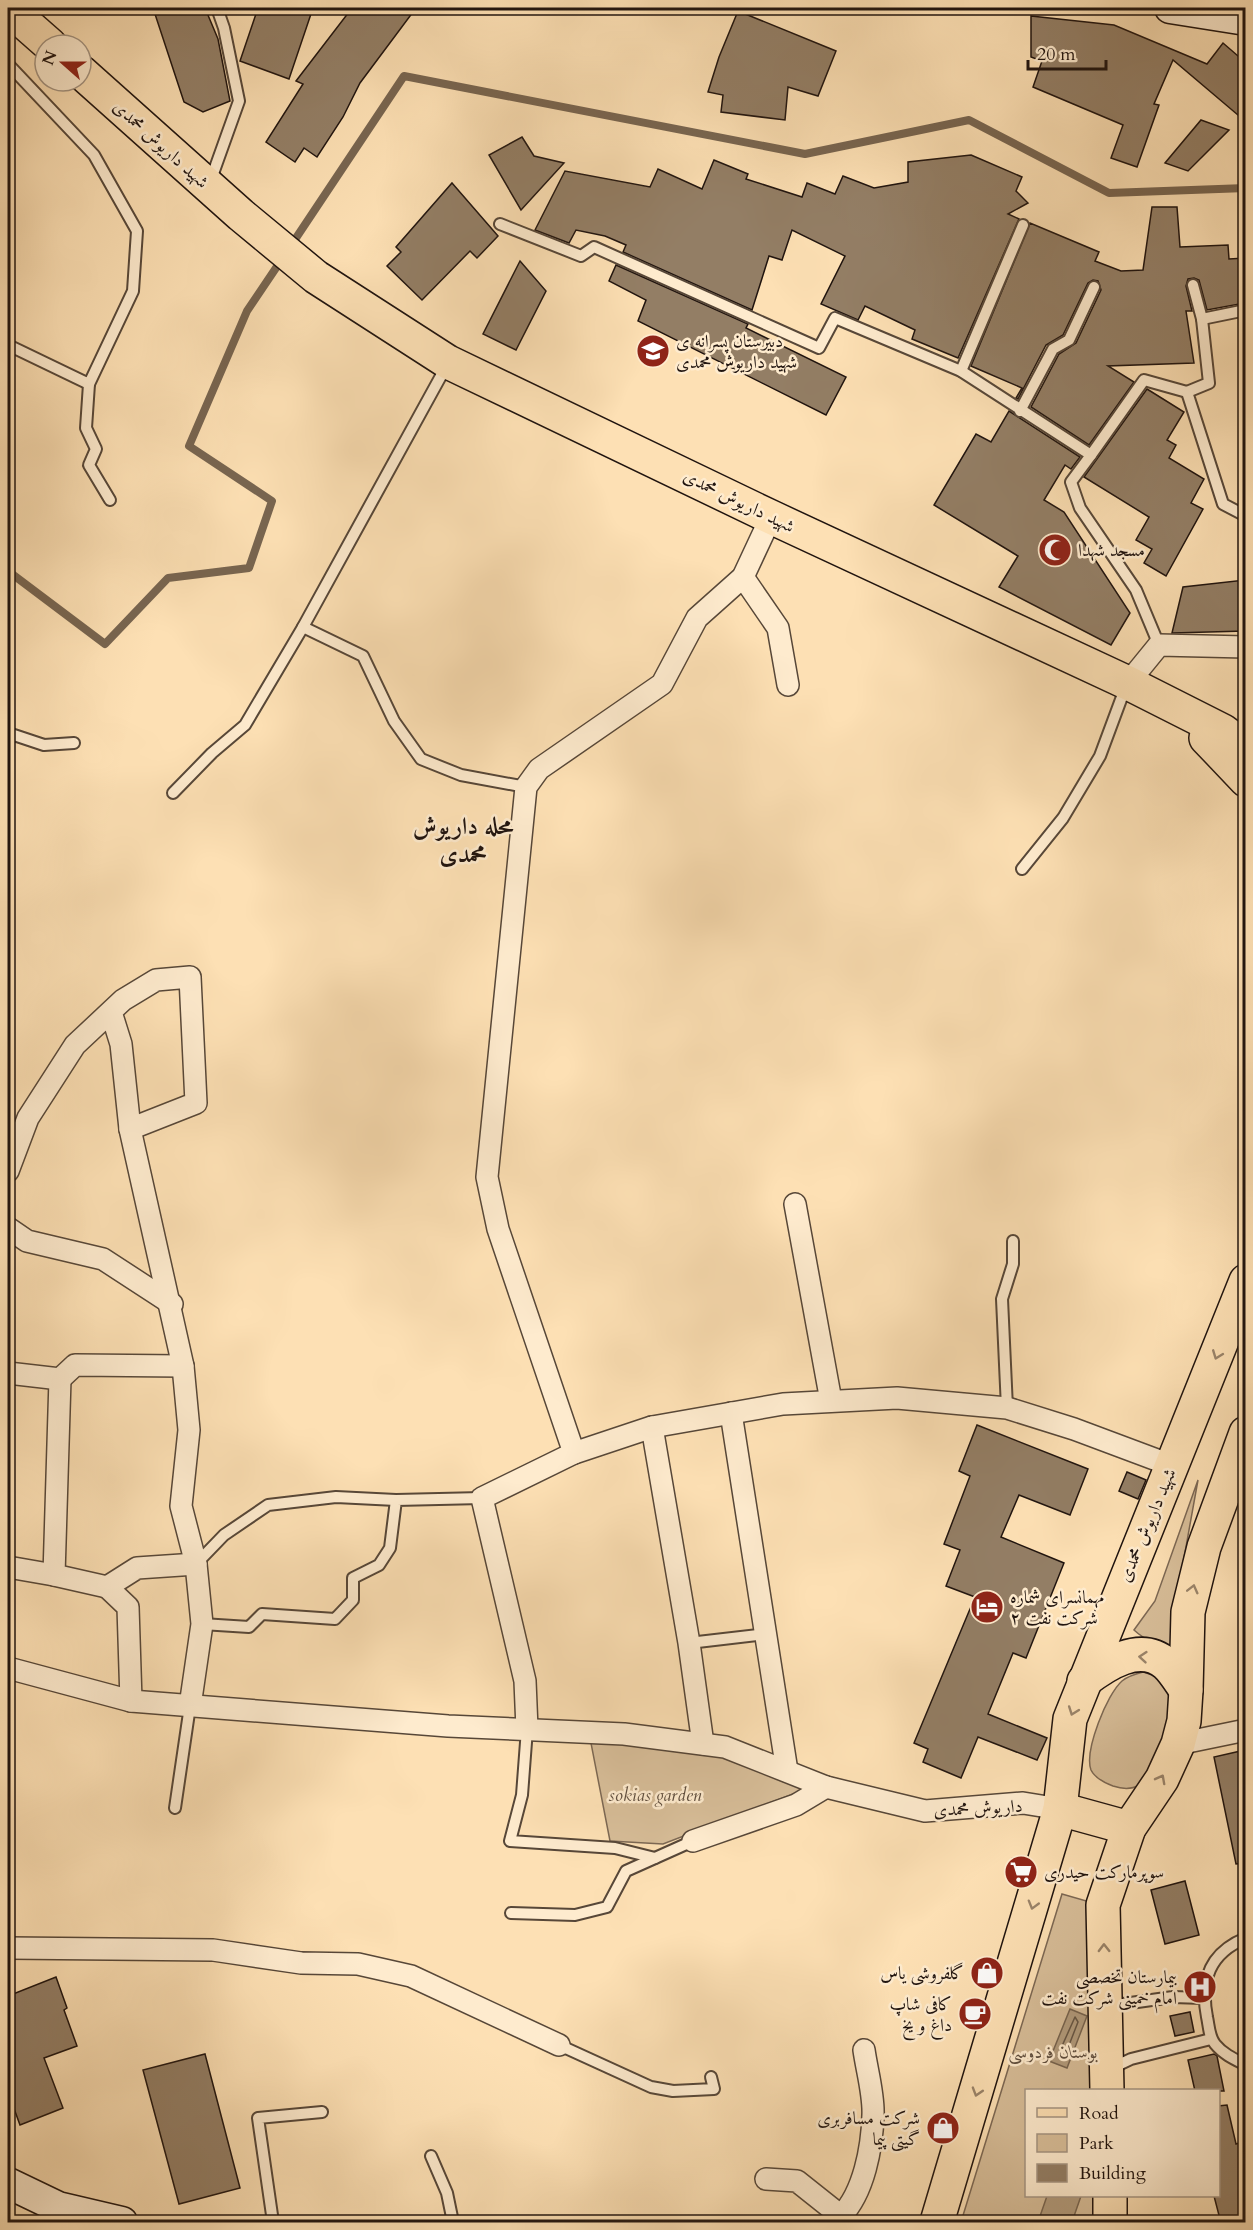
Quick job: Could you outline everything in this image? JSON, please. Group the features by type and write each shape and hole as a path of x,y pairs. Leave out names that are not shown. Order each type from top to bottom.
{"main road":[{"path":"8,8 36,33"},
{"path":"1170,8 1245,20"},
{"name":"شهید داریوش محمدی","path":"93,83 241,215 316,277 448,362 771,517 1128,683 1223,731 1245,748"},
{"name":"شهید داریوش محمدی","path":"1173,705 1235,766 1245,780"},
{"name":"شهید داریوش محمدی","path":"937,2223 1060,1809 1070,1719 1120,1589 1173,1466 1245,1281"},
{"path":"1107,2080 1104,1905 1129,1828 1162,1779 1178,1744 1184,1721 1188,1612 1204,1547 1245,1433"},
{"path":"1084,1681 1108,1663 1129,1656 1149,1656 1165,1663 1186,1690"},
{"path":"1060,1809 1129,1828"},
{"path":"8,2183 58,2207 122,2223"},
{"path":"1110,2197 1110,2223"}],"street":[{"path":"574,1453 498,1229 488,1177 526,787 539,768 662,684 697,618 743,577 771,517"},
{"path":"743,577 778,628 788,685"},
{"path":"1128,683 1159,645 1245,647"},
{"path":"8,1171 28,1118 75,1045 123,1000 156,980 190,977 196,1103 130,1129"},
{"path":"111,1012 121,1044 130,1129 172,1304 183,1366 189,1430 182,1506 196,1564 202,1624 190,1706"},
{"path":"795,1204 831,1401"},
{"path":"8,1228 27,1241 103,1259 172,1304"},
{"path":"54,1575 60,1379 75,1365 183,1366"},
{"path":"8,1373 60,1379"},
{"path":"527,1729 525,1681 482,1498 574,1453 652,1427 783,1404 897,1398 1007,1408 1074,1429 1173,1466"},
{"path":"731,1413 787,1771"},
{"path":"652,1427 689,1643 703,1744"},
{"path":"107,1587 137,1568 196,1564"},
{"path":"8,1567 107,1587 128,1607 131,1701"},
{"name":"داریوش محمدی","path":"8,1668 131,1701 624,1734 725,1747 826,1787 925,1811 1023,1803 1060,1809"},
{"path":"1178,1744 1245,1730"},
{"path":"693,1841 796,1805 826,1787"},
{"path":"8,1948 213,1950 301,1963 358,1964 411,1976 559,2045"},
{"path":"766,2179 797,2181 840,2219 851,2205 866,2167 873,2114 864,2050"}],"lane":[{"path":"209,186 239,101 224,28 217,8"},
{"path":"8,64 94,155 137,231 133,291 90,384 86,428 96,449 89,465 110,501"},
{"path":"500,224 581,256 594,247 819,348 835,318 961,371 1091,455"},
{"path":"961,371 1023,225"},
{"path":"1159,645 1136,590 1080,508 1071,482 1144,380 1187,392 1209,383 1202,319 1193,285"},
{"path":"1020,411 1053,349 1069,340 1094,287"},
{"path":"1202,319 1245,310"},
{"path":"8,345 90,384"},
{"path":"173,793 245,725 303,627 448,362"},
{"path":"1187,392 1223,504 1245,516"},
{"path":"303,627 363,656 394,721 421,759 461,775 526,787"},
{"path":"1022,869 1064,818 1100,756 1128,683"},
{"path":"8,733 44,745 74,742"},
{"path":"1007,1408 1002,1299 1013,1264 1013,1241"},
{"path":"196,1564 224,1535 268,1505 336,1497 396,1500 482,1498"},
{"path":"202,1624 249,1627 262,1614 335,1619 353,1600 353,1578 379,1565 390,1548 396,1500"},
{"path":"689,1643 766,1634"},
{"path":"175,1808 190,1706"},
{"path":"527,1729 522,1795 510,1841 615,1848 656,1858"},
{"path":"511,1913 575,1915 607,1907 626,1871 693,1841"},
{"path":"1245,1938 1232,1943 1216,1957 1208,1974 1203,1998 1211,2039 1227,2056 1245,2065"},
{"path":"1106,2006 1173,1996 1203,1998"},
{"path":"1107,2080 1131,2059 1211,2039"},
{"path":"559,2045 651,2087 673,2091 714,2089 711,2077"},
{"path":"273,2223 258,2118 322,2112"},
{"path":"431,2156 447,2193 453,2223"}],"green space":[{"path":"1198,1480 1182,1569 1177,1645 1160,1644 1134,1630 1155,1601"},
{"path":"1143,1672 1159,1677 1175,1702 1161,1747 1145,1780 1133,1788 1120,1788 1104,1782 1093,1773 1090,1761 1091,1750 1098,1723 1116,1688 1127,1678"},
{"name":"sokias garden","path":"590,1738 721,1755 806,1789 663,1844 610,1841"},
{"name":"بوستان فردوسی","path":"1062,1894 1090,1902 1092,2089 1025,2089 1025,2197 1093,2197 1093,2222 961,2222"}],"water":[{"path":"1070,2009 1087,2016 1067,2068 1049,2061"},
{"path":"1047,2197 1081,2197 1072,2222 1038,2222"}],"building":[{"path":"153,8 205,8 218,39 230,101 203,112 184,102"},
{"path":"258,8 313,8 289,79 240,61"},
{"path":"352,8 416,8 360,83 343,117 317,157 304,148 295,162 266,142 303,84 296,81"},
{"path":"738,11 836,51 818,96 788,87 785,120 721,112 723,95 708,92 719,57"},
{"path":"1031,16 1114,25 1207,64 1223,43 1245,62 1245,121 1173,60 1154,104 1159,105 1137,167 1111,158 1123,125 1033,87 1042,61 1031,57"},
{"path":"1201,120 1229,130 1188,171 1165,163"},
{"path":"522,137 534,156 564,163 521,210 489,155"},
{"path":"971,155 1022,177 1016,191 1028,203 1008,214 1019,219 958,358 912,339 915,330 865,306 858,320 821,304 845,256 792,230 782,260 769,256 752,310 623,252 626,245 605,236 576,230 569,243 535,230 565,171 650,187 658,169 702,189 714,160 748,174 746,179 802,197 807,183 835,194 843,176 874,188 908,182 908,162"},
{"path":"452,183 498,236 477,258 470,251 422,300 387,266 401,252 396,247"},
{"path":"1152,207 1177,207 1180,247 1228,245 1229,259 1245,258 1245,303 1207,310 1199,280 1188,279 1186,286 1192,311 1186,311 1194,363 1108,366 1134,382 1089,445 1031,407 1059,354 1076,343 1101,290 1098,281 1093,280 1088,283 1063,335 1046,345 1018,399 1016,398 1022,388 971,366 1030,223 1099,252 1095,261 1121,271 1143,270"},
{"path":"520,261 546,291 516,350 483,334"},
{"path":"616,265 748,324 746,328 846,377 826,415 638,321 646,300 609,281"},
{"path":"1147,389 1184,412 1167,440 1176,445 1169,458 1204,479 1191,503 1203,509 1166,576 1144,563 1152,549 1136,540 1149,517 1084,477"},
{"path":"1009,411 1080,457 1071,469 1065,465 1044,500 1064,512 1130,613 1111,645 999,587 1018,556 934,505 976,434 991,442"},
{"path":"1245,580 1245,631 1172,633 1183,587"},
{"path":"977,1425 1088,1469 1070,1515 1019,1495 1001,1537 1064,1563 1026,1658 1013,1653 988,1714 1047,1738 1037,1760 978,1737 961,1778 923,1762 928,1749 914,1743 975,1597 946,1586 960,1550 944,1544 970,1476 959,1471"},
{"path":"1127,1472 1146,1480 1138,1499 1119,1491"},
{"path":"1245,1750 1245,1863 1236,1864 1214,1757"},
{"path":"1185,1881 1199,1935 1165,1944 1151,1890"},
{"path":"56,1977 67,2008 64,2010 77,2046 44,2058 63,2108 20,2125 8,2092 8,1996"},
{"path":"1190,2012 1194,2032 1175,2036 1170,2016"},
{"path":"205,2054 240,2188 179,2204 143,2070"},
{"path":"1214,2054 1217,2056 1224,2091 1195,2089 1188,2060"},
{"path":"1227,2105 1236,2144 1245,2141 1245,2223 1221,2223 1214,2197 1220,2197 1220,2106"}],"waterway":[{"path":"290,247 404,76 805,154 969,120 1109,193 1246,188"},
{"path":"8,571 105,644 168,578 249,568 272,501 189,446 247,311 282,259"}],"place":[{"name":"دبیرستان پسرانه ی شهید داریوش محمدی","path":"653,351"},
{"name":"مسجد شهدا","path":"1055,550"},
{"name":"مهمانسرای شماره ۲ شرکت نفت","path":"987,1607"},
{"name":"سوپرمارکت حیدری","path":"1021,1872"},
{"name":"گلفروشی یاس","path":"987,1973"},
{"name":"بیمارستان تخصصی امام خمینی شرکت نفت","path":"1200,1987"},
{"name":"کافی شاپ داغ و یخ","path":"975,2014"},
{"name":"شرکت مسافربری گیتی پیما","path":"943,2128"}],"district":[{"name":"محله داریوش محمدی","path":"463,840"}]}
